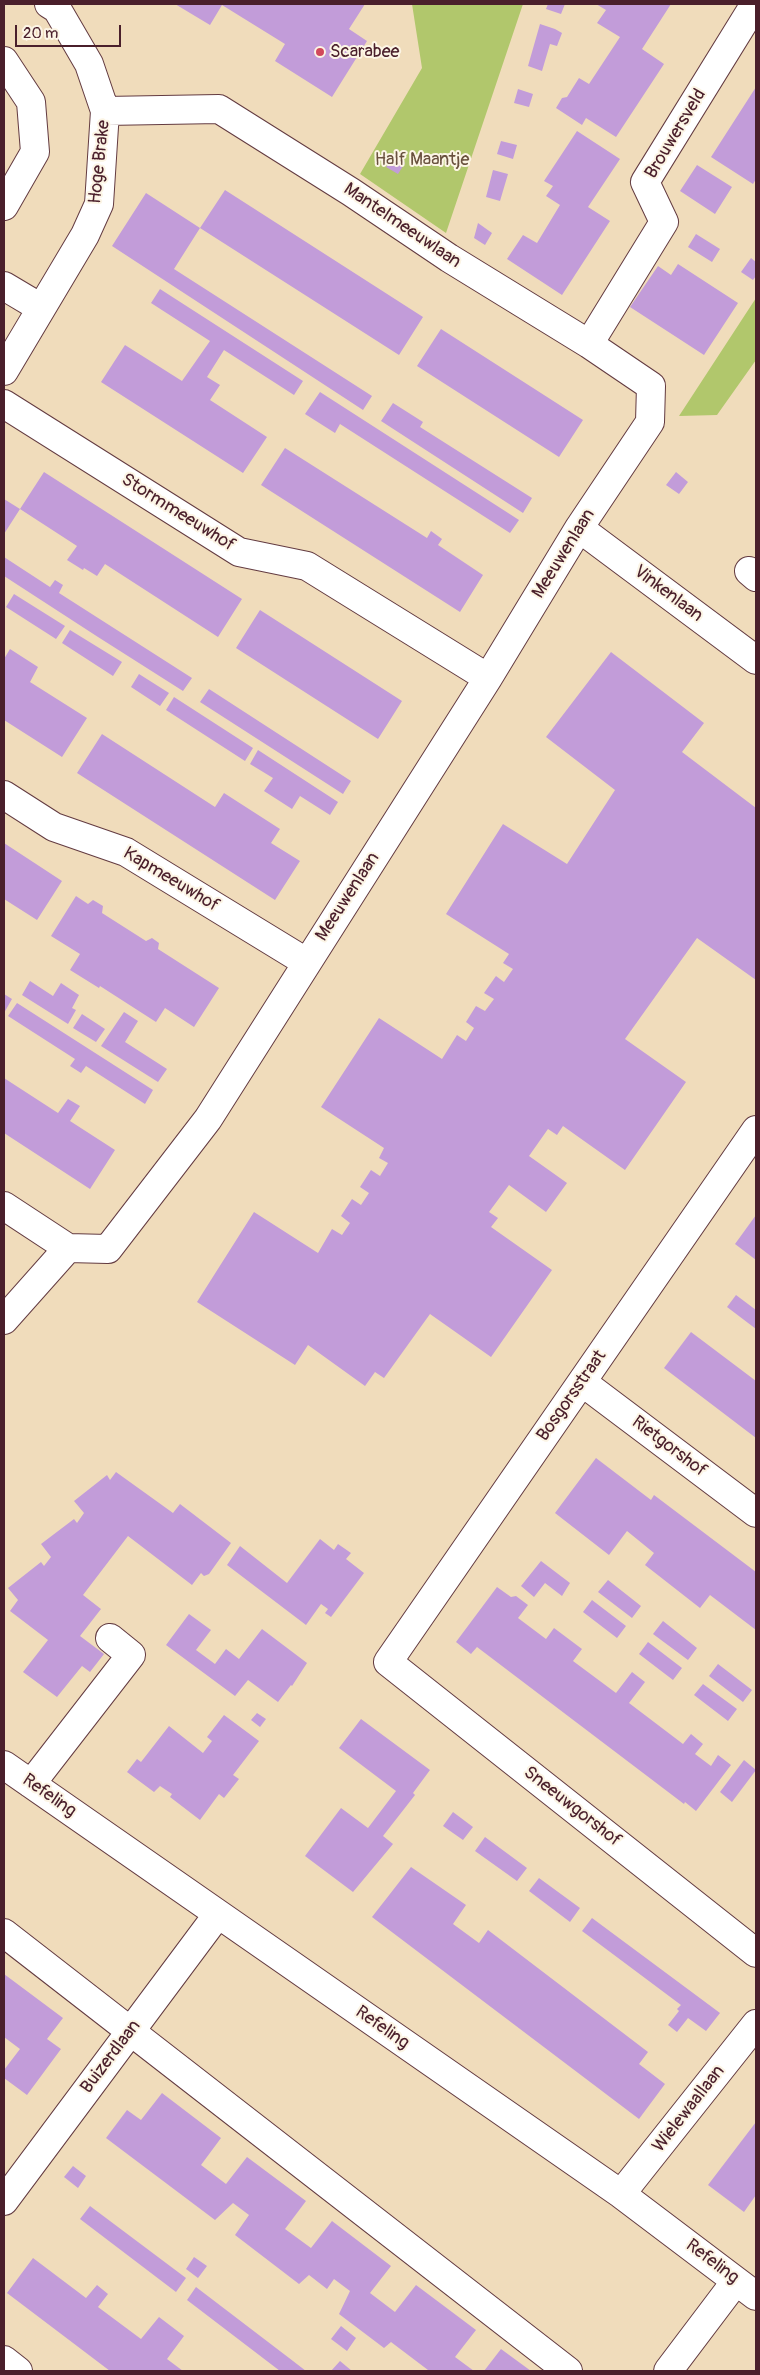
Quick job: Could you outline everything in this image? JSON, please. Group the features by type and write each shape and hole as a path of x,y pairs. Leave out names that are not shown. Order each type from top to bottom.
{"street":[{"name":"Hoge Brake","path":"4,371 85,235 99,204 105,111 89,64 56,9 49,4"},
{"name":"Brouwersveld","path":"589,344 664,222 645,182 755,4"},
{"path":"4,61 31,102 35,152 4,206"},
{"name":"Mantelmeeuwlaan","path":"105,111 219,109 351,192 449,258 589,344 651,386 650,422"},
{"path":"4,286 41,308"},
{"name":"Stormmeeuwhof","path":"4,404 239,552 307,566 488,678"},
{"name":"Meeuwenlaan","path":"68,1248 108,1249 208,1118 488,678 579,528 650,422"},
{"name":"Vinkenlaan","path":"579,528 756,660"},
{"name":"Kapmeeuwhof","path":"4,795 54,827 126,852 306,962"},
{"name":"Bosgorsstraat","path":"388,1662 756,1130"},
{"path":"4,1206 68,1248 4,1320"},
{"name":"Rietgorshof","path":"582,1382 756,1512"},
{"path":"31,1784 131,1655 110,1638"},
{"name":"Sneeuwgorshof","path":"388,1662 756,1953"},
{"name":"Refeling","path":"4,1765 621,2194 746,2288"},
{"name":"Buizerdlaan","path":"4,2201 218,1914"},
{"path":"4,1933 568,2371"},
{"name":"Wielewaallaan","path":"621,2194 756,2024"},
{"path":"675,2368 746,2288"},
{"path":"4,2360 18,2371"}],"green space":[{"name":"Half Maantje","path":"412,4 523,4 446,233 360,174 422,68"},
{"path":"756,298 756,360 717,415 679,416"}],"building":[{"name":"Scarabee","path":"175,4 365,4 349,29 367,41 332,97 275,61 285,44 222,5 210,25"},
{"path":"548,4 565,4 561,14 546,9"},
{"path":"596,4 671,4 642,49 664,64 616,137 586,118 582,125 556,108 562,98 567,97 579,78 589,84 620,37 597,23 606,10"},
{"path":"540,24 562,33 557,46 550,44 542,71 528,66"},
{"path":"756,87 756,179 753,184 711,157"},
{"path":"518,89 533,94 529,107 514,103"},
{"path":"577,131 620,159 588,207 610,221 562,295 507,259 523,235 537,243 560,205 546,196 553,186 544,181"},
{"path":"501,141 517,145 513,159 497,154"},
{"path":"394,156 405,163 398,174 386,167"},
{"path":"697,165 732,187 715,214 680,191"},
{"path":"493,170 508,174 500,201 486,197"},
{"path":"225,190 423,317 399,355 200,228"},
{"path":"146,193 200,228 174,269 372,396 363,410 112,246"},
{"path":"478,223 492,233 485,245 474,238"},
{"path":"696,234 720,249 712,262 688,247"},
{"path":"751,258 756,262 756,276 753,280 741,272"},
{"path":"678,264 738,303 704,355 630,307 658,266 671,275"},
{"path":"160,289 303,381 294,395 224,350 207,377 220,385 210,400 267,437 243,473 101,382 125,345 182,381 210,341 151,303"},
{"path":"441,329 583,420 559,457 417,366"},
{"path":"320,392 519,520 510,533 340,424 335,433 305,414"},
{"path":"393,403 423,422 420,427 532,498 523,513 381,421"},
{"path":"285,448 427,538 431,531 442,539 438,545 483,575 460,612 261,485"},
{"path":"44,472 242,599 218,637 105,564 97,576 67,560 77,546 20,509"},
{"path":"676,472 688,482 679,494 666,485"},
{"path":"4,499 20,509 4,534"},
{"path":"4,557 50,587 55,580 63,585 59,593 192,678 183,691 4,576"},
{"path":"14,594 65,626 56,639 6,607"},
{"path":"260,610 402,701 378,739 236,648"},
{"path":"70,630 122,662 113,676 62,643"},
{"path":"10,649 38,667 30,682 87,718 62,757 4,720 4,659"},
{"path":"611,652 704,723 682,752 756,808 756,980 697,938 625,1039 686,1082 625,1170 563,1126 557,1135 548,1129 529,1156 567,1183 546,1212 509,1185 489,1212 498,1218 491,1227 552,1270 491,1357 430,1314 384,1378 375,1372 365,1386 308,1345 295,1365 197,1302 254,1212 318,1253 332,1229 342,1235 350,1223 341,1216 352,1199 361,1205 369,1193 360,1187 371,1170 380,1176 388,1163 379,1158 384,1148 321,1107 379,1018 442,1059 457,1035 466,1041 474,1028 466,1022 476,1006 485,1011 494,999 484,993 496,976 504,982 513,969 503,963 509,954 446,914 503,824 567,864 615,790 546,737"},
{"path":"139,674 169,693 160,706 131,687"},
{"path":"209,689 351,781 343,794 200,702"},
{"path":"174,697 253,748 245,761 166,710"},
{"path":"102,734 215,807 224,793 280,829 271,843 300,861 275,900 77,773"},
{"path":"258,750 338,802 330,815 300,796 292,809 264,791 273,778 250,764"},
{"path":"4,843 62,881 37,920 4,899"},
{"path":"76,896 88,904 93,900 103,906 102,913 146,941 152,938 159,943 158,949 219,988 194,1027 165,1008 156,1022 100,986 99,988 70,970 80,954 51,936"},
{"path":"30,981 53,996 61,983 79,995 72,1008 76,1010 68,1024 22,995"},
{"path":"4,994 12,999 4,1013"},
{"path":"17,1003 153,1090 145,1104 86,1066 81,1073 70,1066 75,1059 8,1016"},
{"path":"124,1012 138,1021 125,1042 167,1069 158,1082 101,1046"},
{"path":"82,1014 105,1029 96,1042 73,1028"},
{"path":"4,1078 58,1113 68,1099 80,1106 70,1121 115,1150 90,1189 4,1133"},
{"path":"756,1215 756,1260 735,1244"},
{"path":"736,1295 756,1310 756,1329 727,1307"},
{"path":"691,1332 756,1381 756,1438 664,1368"},
{"path":"596,1458 651,1500 654,1495 756,1572 756,1630 710,1595 700,1608 645,1565 654,1553 627,1531 609,1555 555,1513"},
{"path":"116,1472 173,1513 180,1504 231,1543 209,1574 204,1576 201,1573 192,1585 128,1536 83,1595 101,1609 80,1636 104,1654 90,1672 82,1666 57,1697 23,1672 48,1640 10,1611 18,1600 8,1588 41,1562 44,1566 51,1557 41,1544 74,1519 77,1523 84,1513 74,1501 107,1475 110,1480"},
{"path":"320,1539 334,1550 338,1544 351,1553 346,1559 364,1573 331,1617 325,1613 328,1609 321,1604 306,1625 227,1565 240,1546 287,1583"},
{"path":"541,1561 570,1583 562,1596 545,1583 534,1597 521,1586"},
{"path":"608,1580 641,1606 632,1618 598,1592"},
{"path":"497,1587 511,1597 516,1596 528,1605 518,1618 546,1639 554,1628 582,1649 573,1661 616,1693 632,1672 645,1682 629,1703 683,1744 691,1734 703,1744 695,1754 711,1766 718,1755 731,1765 696,1811 685,1802 684,1804 477,1647 471,1654 456,1642"},
{"path":"592,1600 626,1626 617,1638 583,1612"},
{"path":"189,1614 211,1630 196,1650 215,1664 226,1649 239,1659 262,1629 307,1663 292,1686 278,1702 248,1680 235,1696 166,1645"},
{"path":"663,1621 697,1648 688,1660 653,1634"},
{"path":"648,1642 682,1668 673,1680 639,1654"},
{"path":"718,1664 752,1690 743,1702 709,1676"},
{"path":"703,1684 737,1709 728,1721 694,1695"},
{"path":"257,1713 266,1719 260,1727 251,1720"},
{"path":"224,1715 259,1741 233,1775 239,1779 224,1798 219,1794 200,1820 170,1797 172,1794 160,1786 154,1792 127,1772 137,1759 141,1762 169,1726 203,1753 212,1741 207,1737"},
{"path":"361,1719 430,1770 413,1793 415,1795 383,1836 393,1844 353,1892 305,1856 341,1808 368,1828 396,1791 339,1748"},
{"path":"744,1760 756,1770 732,1802 720,1792"},
{"path":"453,1812 473,1827 463,1840 443,1826"},
{"path":"485,1837 527,1868 517,1881 475,1851"},
{"path":"411,1867 466,1905 453,1924 479,1943 488,1930 648,2052 639,2064 665,2084 639,2119 372,1917"},
{"path":"539,1878 580,1908 570,1922 529,1891"},
{"path":"592,1918 720,2013 706,2031 688,2018 677,2032 668,2025 679,2011 677,2009 681,2005 582,1931"},
{"path":"4,1974 63,2018 47,2039 61,2049 27,2095 4,2078 4,2070 20,2049 4,2037"},
{"path":"162,2093 221,2138 201,2165 226,2184 247,2157 306,2201 285,2229 311,2248 332,2221 391,2266 370,2293 395,2312 416,2285 476,2330 455,2357 474,2371 427,2371 391,2342 384,2348 339,2314 350,2291 334,2279 327,2289 309,2275 299,2284 235,2235 249,2215 233,2203 215,2220 106,2138 127,2110 141,2120"},
{"path":"756,2122 756,2195 744,2212 708,2185"},
{"path":"73,2166 86,2176 78,2188 64,2177"},
{"path":"90,2206 186,2278 176,2292 80,2219"},
{"path":"194,2257 207,2266 198,2278 186,2269"},
{"path":"33,2258 86,2298 97,2285 108,2294 98,2307 141,2339 159,2317 184,2336 167,2359 183,2371 110,2371 7,2293"},
{"path":"196,2287 306,2371 280,2371 187,2300"},
{"path":"341,2326 356,2338 347,2351 331,2339"},
{"path":"501,2349 531,2371 484,2371"},
{"path":"340,2361 352,2371 331,2371"}],"place":[{"name":"Scarabee","path":"320,52"}]}
